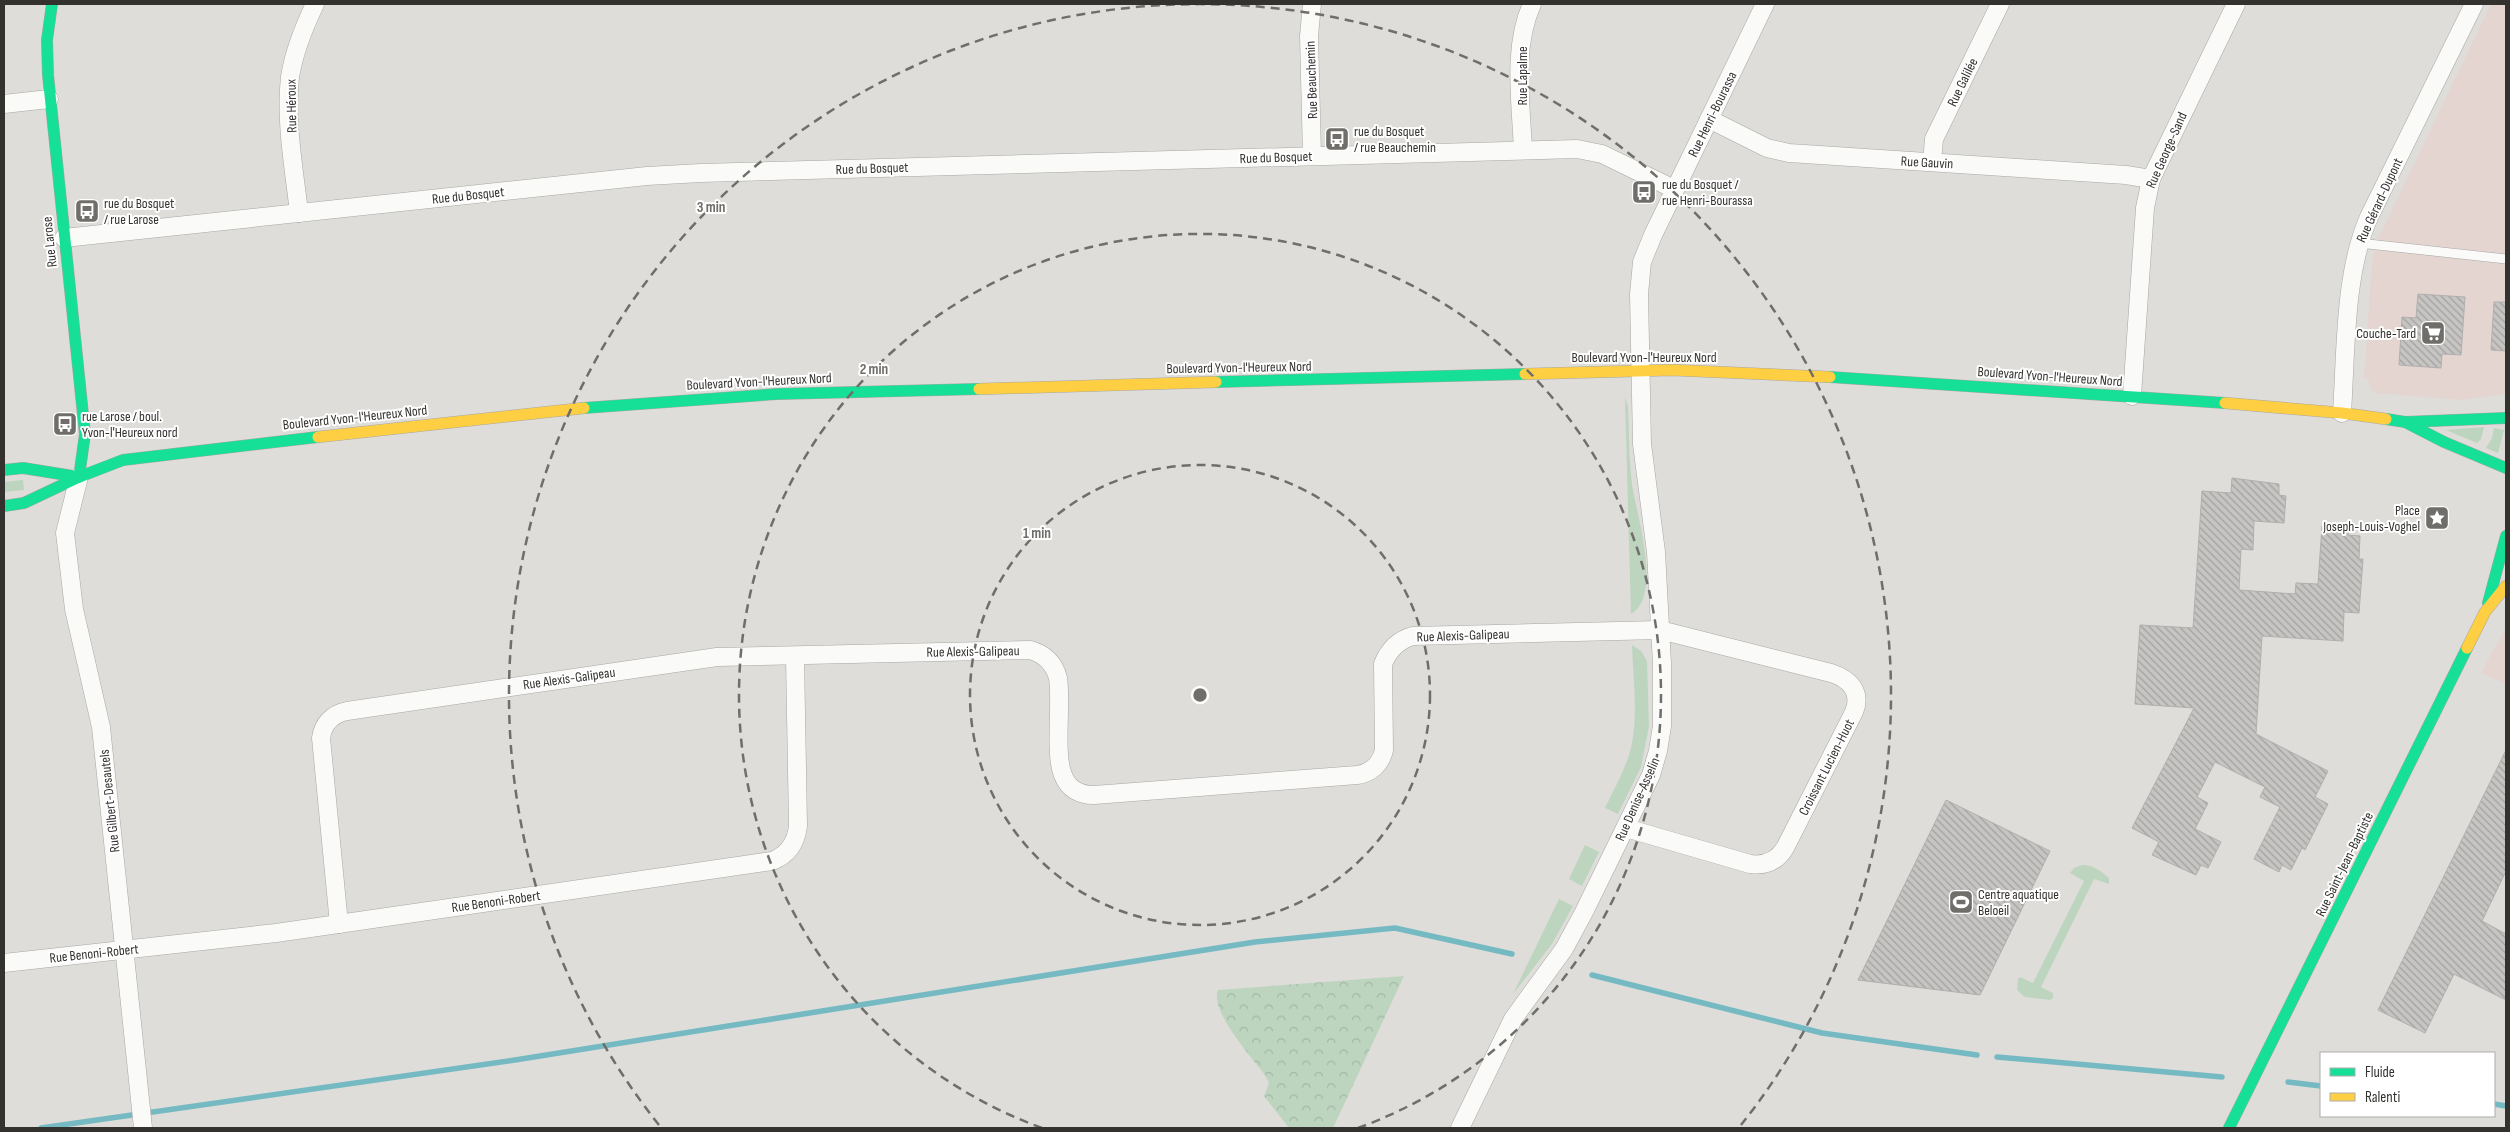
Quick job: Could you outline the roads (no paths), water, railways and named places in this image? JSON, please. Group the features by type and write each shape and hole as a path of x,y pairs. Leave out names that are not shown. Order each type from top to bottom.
{"street":[{"name":"Rue Larose","path":"52,4 46,38 49,100 85,434 79,477"},
{"name":"Rue Héroux","path":"299,213 290,120 290,83 296,48 315,4"},
{"name":"Rue Beauchemin","path":"1312,4 1309,36 1312,156"},
{"name":"Rue Lapalme","path":"1523,150 1520,50 1523,29 1532,4"},
{"name":"Rue Henri-Bourassa","path":"1641,370 1638,294 1640,273 1649,242 1765,4"},
{"name":"Rue Galilée","path":"1932,162 1934,139 2000,4"},
{"name":"Rue George-Sand","path":"2132,396 2145,208 2151,179 2236,4"},
{"name":"Rue Gérard-Dupont","path":"2342,413 2352,278 2359,243 2369,217 2474,4"},
{"path":"4,104 49,100"},
{"name":"Rue Gauvin","path":"1709,119 1767,148 1789,153 2126,175 2151,179"},
{"name":"Rue du Bosquet","path":"64,238 665,174 1578,149 1594,152 1674,189"},
{"name":"Boulevard Yvon-l'Heureux Nord","path":"4,506 24,503 79,477 123,460 192,450 537,412 680,399 777,394 1641,370 1780,374 2132,396 2342,413 2405,422 2506,418"},
{"name":"Rue Denise-Asselin","path":"1460,1128 1513,1019 1564,948 1651,775 1661,739 1660,630 1656,552 1644,465 1641,370"},
{"name":"Boulevard Yvon-l'Heureux Nord","path":"2405,422 2444,442 2506,468"},
{"path":"4,470 23,468 79,477"},
{"name":"Rue Gilbert-Desautels","path":"79,477 65,533 74,609 102,727 143,1128"},
{"name":"Rue Saint-Jean-Baptiste","path":"2229,1128 2485,612 2506,536"},
{"name":"Rue Saint-Jean-Baptiste","path":"2485,612 2506,586"},
{"name":"Rue Alexis-Galipeau","path":"339,924 321,744 324,727 336,714 347,711 717,657 1024,650 1041,654 1050,662 1058,678 1062,776 1072,789 1082,794 1094,795 1357,775 1368,772 1380,761 1384,750 1383,664 1388,652 1397,643 1413,636 1660,630"},
{"name":"Croissant Lucien-Huot","path":"1626,828 1750,864 1762,864 1773,861 1784,848 1856,708 1856,697 1853,687 1842,676 1660,630"},
{"name":"Rue Benoni-Robert","path":"4,963 339,924 778,859 794,843 798,826 794,656"}],"lane":[{"path":"2359,243 2506,259"}],"waterway":[{"path":"41,1128 515,1060 1255,942 1395,928 1512,954"},
{"path":"1592,975 1822,1033 1977,1055"},
{"path":"1997,1057 2222,1077"},
{"path":"2288,1082 2320,1086"},
{"path":"2495,1104 2506,1106"}],"place":[{"name":"rue du Bosquet / rue Beauchemin","path":"1337,139"},
{"name":"rue du Bosquet / rue Henri-Bourassa","path":"1644,192"},
{"name":"rue du Bosquet / rue Larose","path":"87,211"},
{"name":"Couche-Tard","path":"2433,333"},
{"name":"rue Larose / boul. Yvon-l'Heureux nord","path":"65,424"},
{"name":"Place Joseph-Louis-Voghel","path":"2437,518"},
{"name":"Centre aquatique Beloeil","path":"1961,902"}]}
